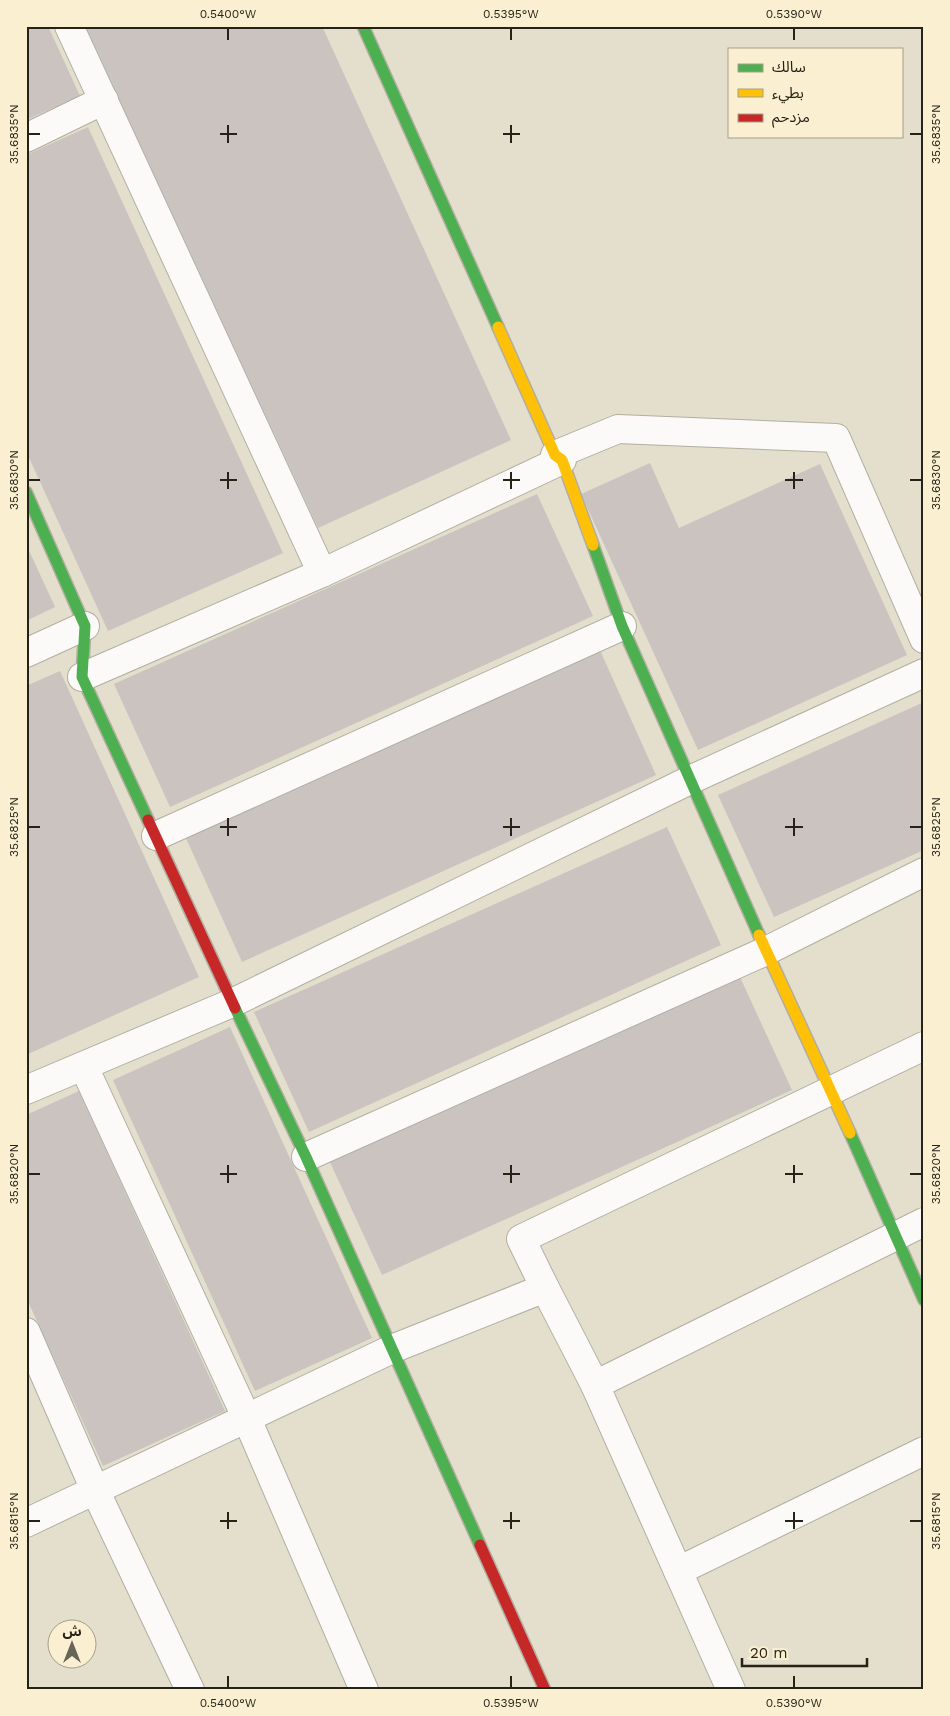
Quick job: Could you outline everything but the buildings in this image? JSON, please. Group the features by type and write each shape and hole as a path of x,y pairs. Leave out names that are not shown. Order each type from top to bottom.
{"street":[{"path":"69,26 322,573"},
{"path":"363,26 559,458 622,626 924,1300"},
{"path":"26,138 104,100"},
{"path":"82,677 322,573 618,429 836,438 924,639"},
{"path":"26,492 85,626 82,677 232,1003 306,1157 545,1690"},
{"path":"26,653 85,626"},
{"path":"156,836 622,626"},
{"path":"26,1090 232,1003 690,780 924,673"},
{"path":"306,1157 766,951 924,872"},
{"path":"731,1690 595,1385 521,1239 924,1046"},
{"path":"84,1067 247,1419 364,1690"},
{"path":"595,1385 924,1222"},
{"path":"26,1523 392,1349 545,1288"},
{"path":"26,1332 34,1370 95,1490 190,1690"},
{"path":"678,1571 924,1452"}],"traffic: fast":[{"path":"363,26 498,327"},
{"path":"26,492 85,626 82,677 148,820"},
{"path":"593,545 622,626 759,935"},
{"path":"235,1008 306,1157 480,1545"},
{"path":"850,1133 924,1300"}],"traffic: slow":[{"path":"498,327 555,455 562,460 593,545"},
{"path":"759,935 850,1133"}],"traffic: jam":[{"path":"148,820 235,1008"},
{"path":"480,1545 545,1690"}]}
